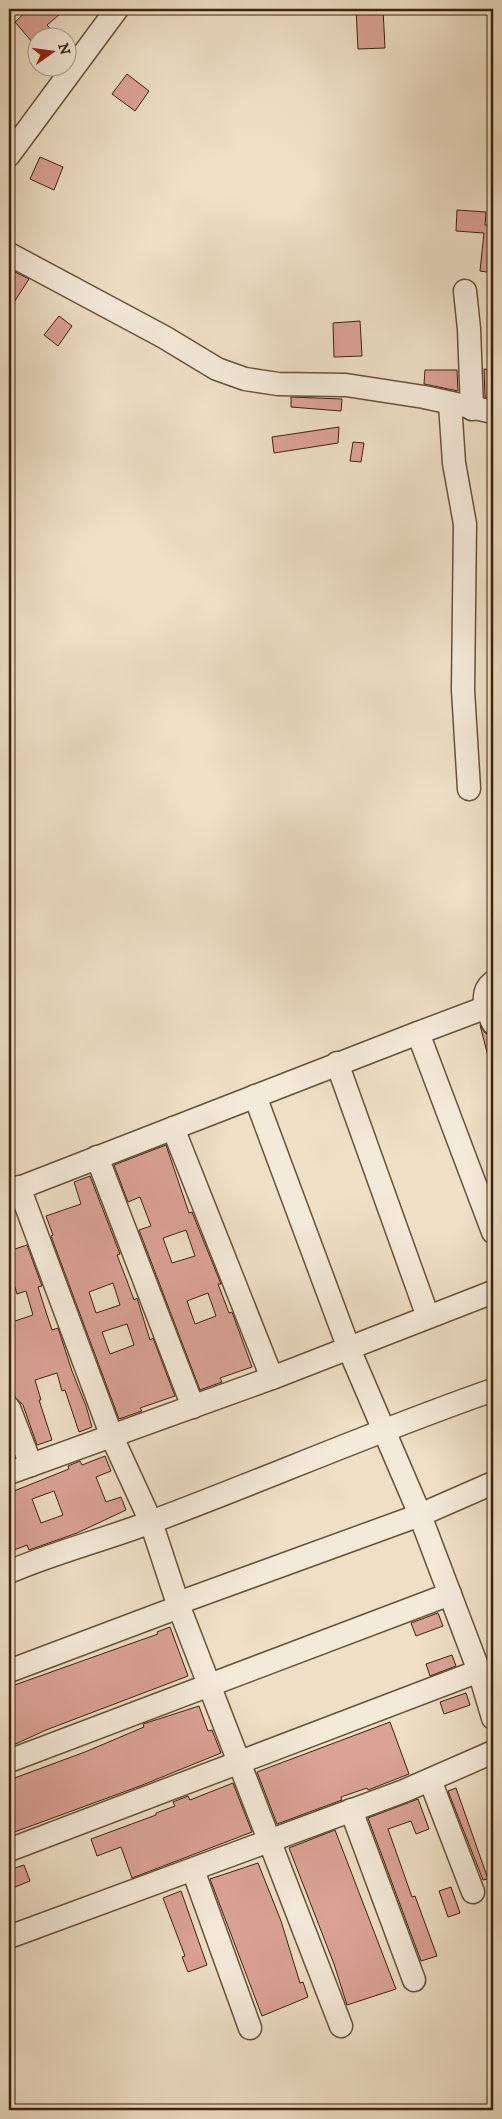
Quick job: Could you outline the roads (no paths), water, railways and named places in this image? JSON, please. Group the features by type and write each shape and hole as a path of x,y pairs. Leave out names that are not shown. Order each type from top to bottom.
{"street":[{"path":"9,155 117,9"},
{"path":"9,254 164,337 217,369 246,379 278,384 346,385 424,397 472,408"},
{"path":"465,291 469,330 472,408 454,463 465,524 462,690 469,789"},
{"path":"341,2026 208,1683 151,1522 112,1436 14,1190 418,1033 490,1015 485,993 493,982"},
{"path":"418,1033 493,1232"},
{"path":"337,1063 428,1317"},
{"path":"255,1096 350,1349 420,1515 479,1671 493,1718"},
{"path":"173,1128 272,1378"},
{"path":"96,1157 193,1406"},
{"path":"9,1473 350,1349 493,1292"},
{"path":"9,1572 53,1554 151,1522 385,1430 493,1390"},
{"path":"9,1408 31,1466"},
{"path":"9,1671 420,1515 493,1483"},
{"path":"9,1760 208,1683 450,1594"},
{"path":"9,1850 479,1671"},
{"path":"9,1937 193,1870 430,1780 493,1752"},
{"path":"430,1780 473,1892"},
{"path":"351,1810 414,1980"},
{"path":"193,1870 250,2028"}]}
